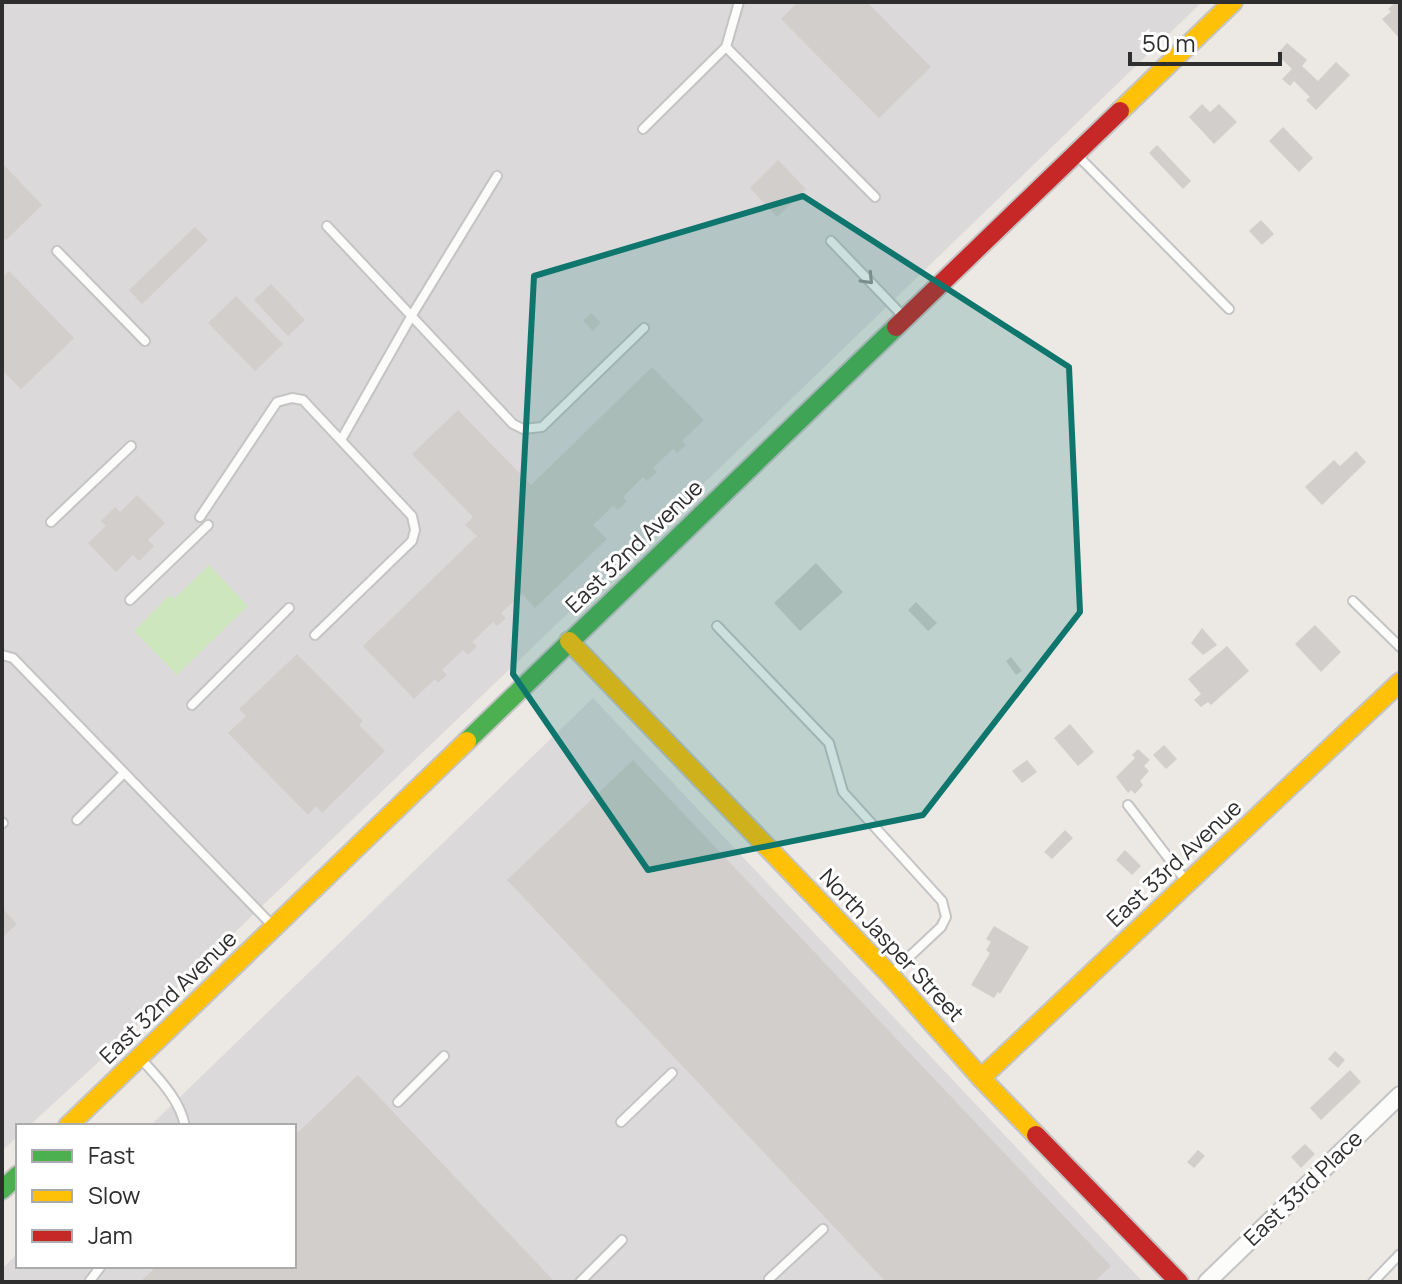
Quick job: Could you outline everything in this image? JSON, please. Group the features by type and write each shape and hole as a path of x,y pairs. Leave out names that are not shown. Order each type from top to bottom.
{"street":[{"name":"East 32nd Avenue","path":"70,1124 1233,2"},
{"name":"North Jasper Street","path":"569,641 890,975 981,1078 1179,1282"},
{"name":"East 33rd Avenue","path":"981,1078 1400,682"},
{"name":"East 33rd Place","path":"1207,1282 1400,1095"}],"lane":[{"path":"643,129 726,47 739,2"},
{"path":"726,47 875,197"},
{"path":"1075,154 1229,309"},
{"path":"341,440 412,315 497,176"},
{"path":"327,226 513,424 523,429 542,427 644,328"},
{"path":"831,241 906,318"},
{"path":"57,251 145,341"},
{"path":"200,517 277,402 292,398 303,400 412,516 415,530 412,541 315,635"},
{"path":"51,522 131,446"},
{"path":"130,600 208,525"},
{"path":"1353,601 1400,647"},
{"path":"192,705 289,608"},
{"path":"717,626 829,743 843,792 942,901 946,917 941,927 890,975"},
{"path":"2,655 13,658 274,928"},
{"path":"77,820 124,773"},
{"path":"1128,805 1187,883"},
{"path":"398,1102 444,1056"},
{"path":"139,1057 165,1085 185,1124"},
{"path":"621,1122 672,1073"},
{"path":"769,1279 823,1229"},
{"path":"580,1282 622,1240"},
{"path":"1373,1282 1400,1254"}],"highlighted area":[{"path":"803,196 1069,367 1080,612 923,815 648,870 513,674 534,276"}],"shaded area":[{"path":"2,2 1202,2 116,1046 31,1124 16,1124 16,1138 2,1151"},
{"path":"593,698 1143,1282 2,1282 2,1269 16,1255 16,1268 296,1268 296,1124 152,1124"}],"green space":[{"path":"209,565 248,606 177,675 134,631 169,595 174,599"}],"building":[{"path":"798,2 867,2 931,67 879,118 781,19"},
{"path":"1400,2 1400,39 1382,19 1391,12 1388,9"},
{"path":"1287,43 1307,60 1302,66 1318,81 1336,62 1350,75 1316,110 1306,100 1310,97 1294,81 1290,86 1282,79 1292,69 1277,54"},
{"path":"1202,104 1210,112 1219,104 1237,122 1214,144 1189,117"},
{"path":"1283,127 1313,158 1299,172 1269,141"},
{"path":"1157,145 1191,181 1183,189 1149,153"},
{"path":"778,160 806,189 777,217 750,188"},
{"path":"2,163 42,205 6,240 2,236"},
{"path":"1261,220 1274,234 1262,245 1249,231"},
{"path":"195,227 208,240 142,304 129,290"},
{"path":"9,271 74,338 21,389 2,370 2,278"},
{"path":"271,284 305,320 288,336 254,300"},
{"path":"236,296 283,344 255,371 208,323"},
{"path":"591,313 601,323 593,331 583,321"},
{"path":"652,367 704,420 682,441 686,445 677,453 673,449 653,468 657,472 647,481 643,477 623,497 627,501 618,510 613,506 593,525 607,539 535,608 522,594 501,613 506,618 497,626 493,622 472,642 477,646 468,655 463,650 442,670 447,675 438,683 435,679 414,699 363,646 477,536 465,525 473,517 412,454 458,410 531,485"},
{"path":"1356,451 1366,462 1322,505 1305,487 1334,460 1340,466"},
{"path":"137,495 165,523 148,540 154,546 139,561 133,555 116,572 88,543 106,526 101,521 115,507 120,512"},
{"path":"816,563 843,592 800,631 774,603"},
{"path":"916,602 937,623 928,631 908,610"},
{"path":"1315,625 1341,652 1321,672 1295,644"},
{"path":"1202,628 1217,645 1203,655 1191,643"},
{"path":"1227,646 1249,671 1211,705 1208,702 1201,707 1194,700 1201,694 1188,679"},
{"path":"297,654 363,721 359,725 385,751 322,813 316,806 308,815 228,733 246,716 239,709"},
{"path":"1011,657 1022,671 1016,675 1006,661"},
{"path":"1070,724 1094,752 1078,766 1054,738"},
{"path":"1164,745 1177,759 1166,769 1153,755"},
{"path":"1138,749 1150,760 1144,766 1149,771 1140,781 1143,785 1135,794 1131,790 1128,793 1116,777 1135,758 1132,755"},
{"path":"633,760 1111,1266 1094,1282 886,1282 507,880"},
{"path":"1027,760 1037,772 1022,783 1012,771"},
{"path":"1065,830 1073,838 1052,859 1044,852"},
{"path":"1125,850 1141,866 1132,875 1116,860"},
{"path":"2,908 17,924 2,938"},
{"path":"994,926 1029,947 1000,994 998,992 994,998 971,985 990,953 986,950 991,942 986,939"},
{"path":"1335,1051 1345,1060 1338,1068 1328,1059"},
{"path":"1350,1070 1361,1082 1321,1120 1310,1108"},
{"path":"358,1075 555,1282 140,1282 155,1268 296,1268 296,1134"},
{"path":"1305,1144 1315,1154 1301,1168 1291,1157"},
{"path":"1198,1150 1205,1156 1194,1168 1187,1162"}],"traffic: fast":[{"path":"467,741 896,327"},
{"path":"2,1190 16,1177"}],"traffic: slow":[{"path":"1120,111 1233,2"},
{"path":"569,641 890,975 1036,1135"},
{"path":"981,1078 1400,682"},
{"path":"70,1124 467,741"}],"traffic: jam":[{"path":"896,327 1120,111"},
{"path":"1036,1135 1179,1282"}]}
